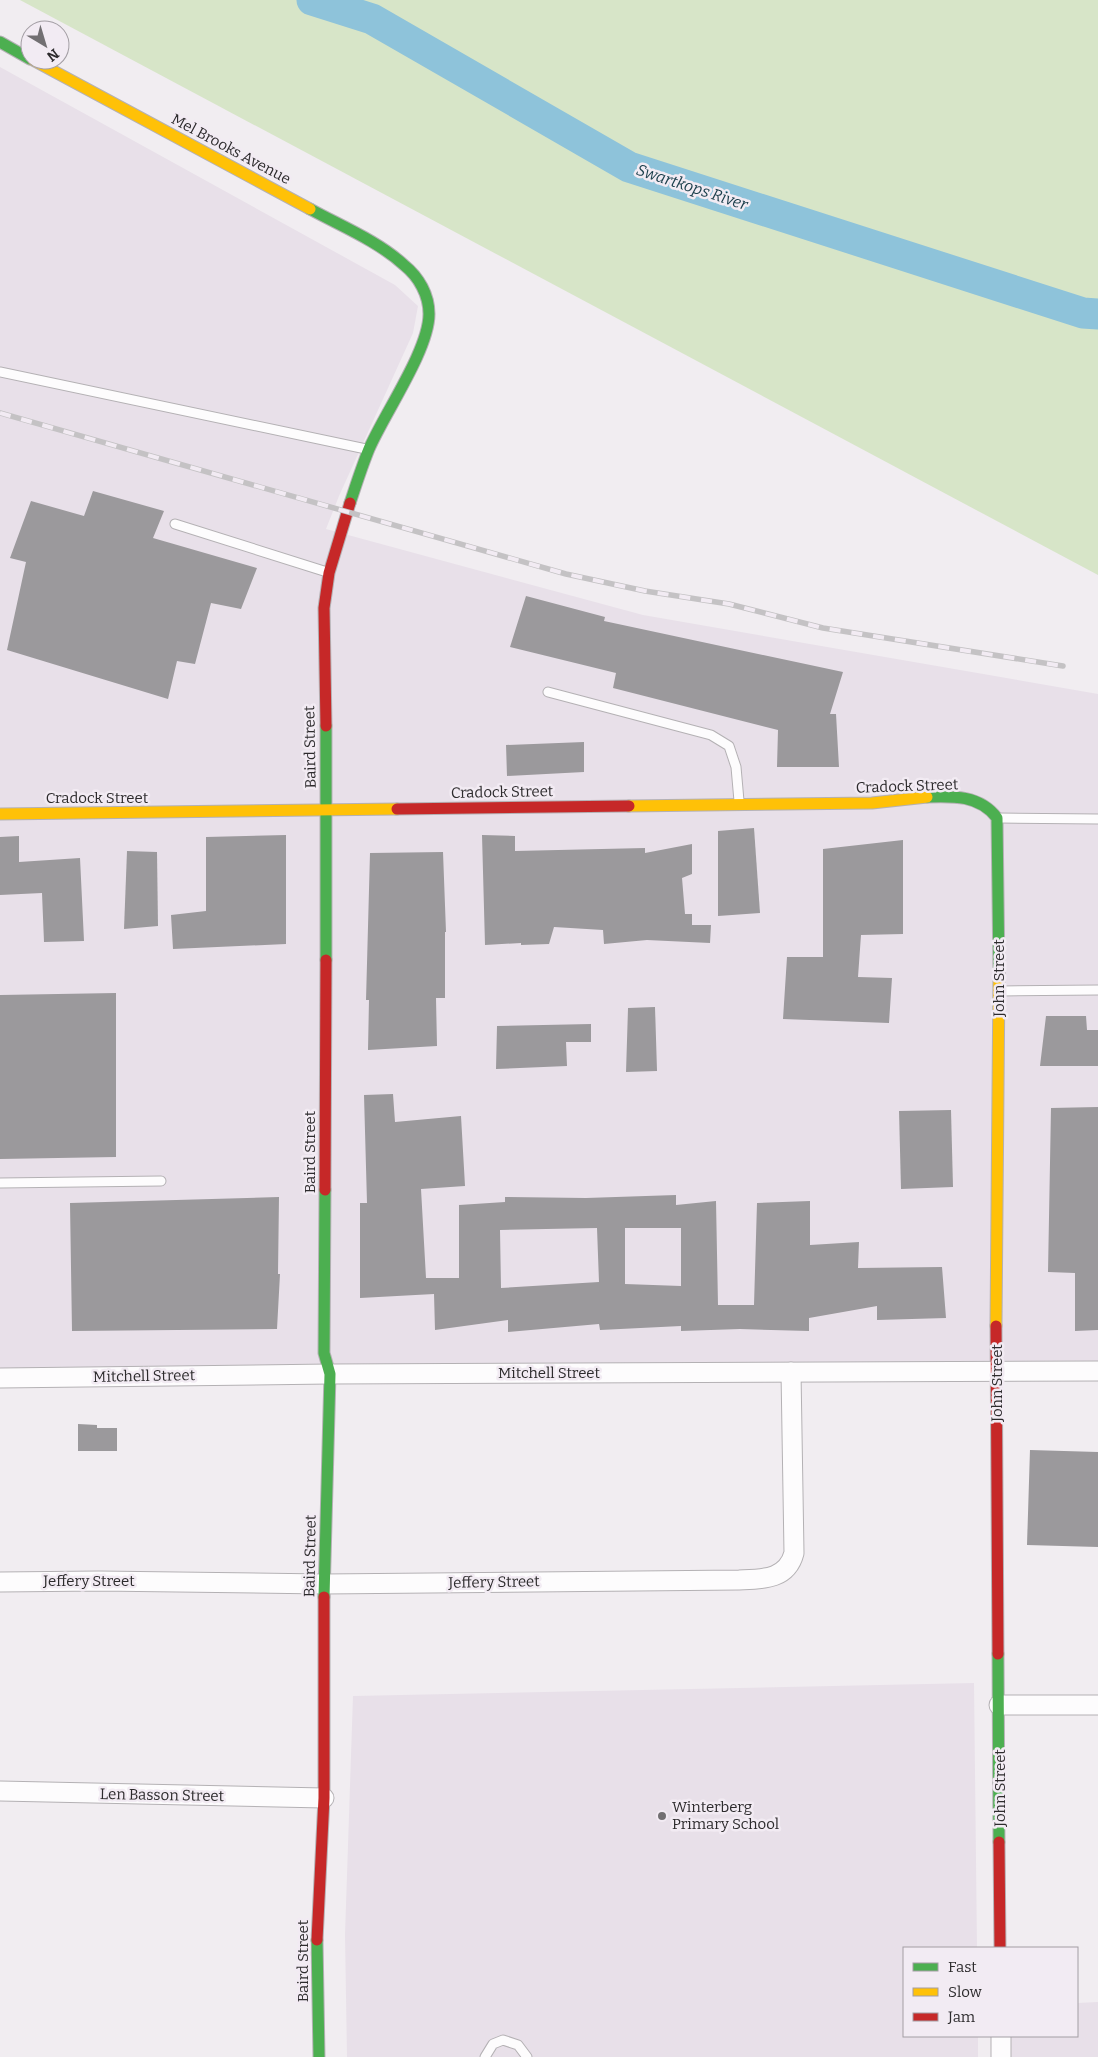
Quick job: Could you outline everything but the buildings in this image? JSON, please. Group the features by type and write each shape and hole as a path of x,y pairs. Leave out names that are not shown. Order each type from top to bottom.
{"street":[{"name":"Mel Brooks Avenue","path":"0,42 20,53"},
{"name":"Mel Brooks Avenue","path":"51,70 382,248 411,271"},
{"name":"Baird Street","path":"319,2057 317,1938 324,1798 324,1584 330,1374 324,1353 327,810 324,608 329,573 347,512 369,449 420,349 427,329 428,300 422,286 411,271"},
{"name":"Cradock Street","path":"0,814 872,803 919,798 966,798 978,801 991,809 997,818"},
{"name":"John Street","path":"997,818 999,991 996,1370 1000,1706 1000,1947"},
{"name":"Mitchell Street","path":"0,1378 330,1374 1098,1371"},
{"name":"Jeffery Street","path":"0,1582 99,1581 324,1584 748,1580 776,1576 789,1564 794,1553 791,1372"},
{"path":"1000,1706 1098,1705"},
{"name":"Len Basson Street","path":"0,1791 324,1798"},
{"path":"1001,2037 1001,2057"}],"lane":[{"path":"0,372 369,449"},
{"path":"175,524 329,573"},
{"path":"548,692 711,735 729,746 736,767 739,804"},
{"path":"997,818 1098,819"},
{"path":"999,991 1098,990"},
{"path":"0,1183 161,1181"},
{"path":"485,2057 492,2044 503,2040 518,2045 527,2057"}],"shaded area":[{"path":"0,67 395,285 418,306 413,333 339,496 326,529 643,615 1098,694 1098,1361 0,1378"},
{"name":"Winterberg Primary School","path":"974,1683 977,1947 903,1947 903,2037 978,2037 978,2057 347,2057 345,1935 353,1696"},
{"path":"1098,2002 1098,2057 1001,2057 1001,2037 1078,2037 1078,2003"}],"green space":[{"path":"20,0 1098,0 1098,575 70,27 70,20 57,20"}],"waterway":[{"name":"Swartkops River","path":"312,0 372,19 629,167 1083,313 1098,314"}],"railway":[{"path":"0,413 566,574 645,591 729,604 823,628 1063,666"}],"traffic: fast":[{"path":"0,42 20,53"},
{"path":"310,209 359,234 394,256 419,281 429,307 427,329 422,345 405,382 369,449 350,503"},
{"path":"326,726 326,960"},
{"path":"927,797 965,798 983,805 997,818 999,974"},
{"path":"324,1597 330,1374 324,1353 325,1190"},
{"path":"998,1654 999,1842"},
{"path":"317,1940 319,2057"}],"traffic: slow":[{"path":"52,70 310,209"},
{"path":"629,806 872,803 927,797"},
{"path":"0,814 397,809"},
{"path":"996,1326 999,974"}],"traffic: jam":[{"path":"326,726 324,608 329,573 350,503"},
{"path":"397,809 629,806"},
{"path":"325,1190 326,960"},
{"path":"996,1326 998,1654"},
{"path":"317,1940 324,1798 324,1597"},
{"path":"999,1842 1000,1947"}],"place":[{"name":"Winterberg Primary School","path":"662,1816"}]}
